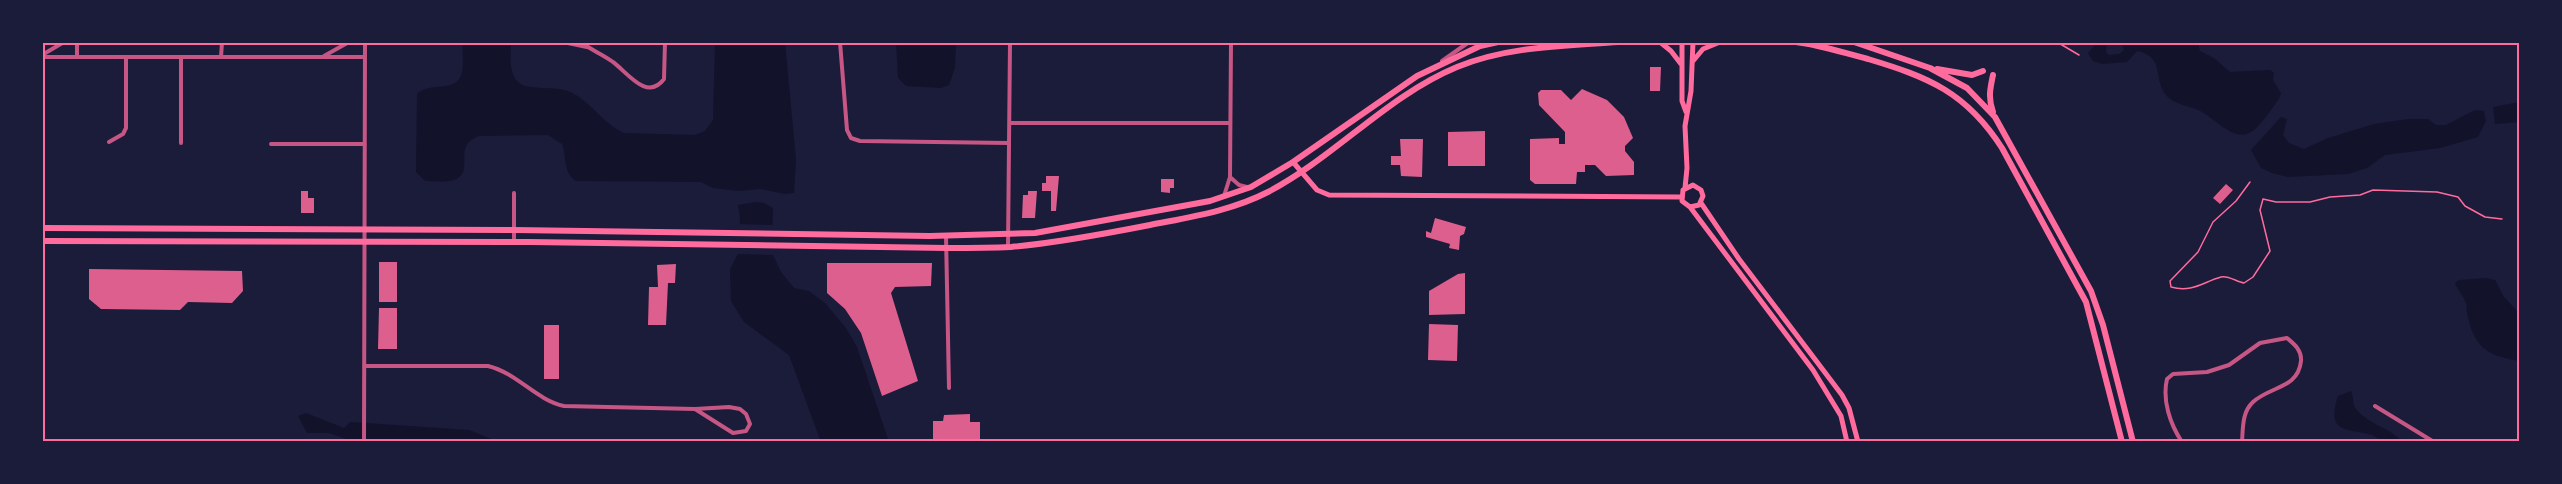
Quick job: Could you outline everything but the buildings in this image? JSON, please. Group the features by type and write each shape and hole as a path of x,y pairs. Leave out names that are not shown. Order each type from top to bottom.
{"main road":[{"path":"42,228 514,230 946,236 1051,231 1222,198 1251,187 1293,162 1417,76 1480,46 1498,42"},
{"path":"42,241 514,242 947,248 1008,247 1069,240 1212,213 1267,192 1300,172 1424,85 1458,67 1500,54 1618,42"},
{"path":"1660,42 1682,65"},
{"path":"1682,42 1682,101 1686,112 1687,168 1685,188 1681,197 1684,204 1690,207 1814,370 1841,416 1847,442"},
{"path":"1686,112 1690,101 1693,42"},
{"path":"1692,62 1703,49 1720,42"},
{"path":"1796,42 1819,45 1925,78 1966,104 1987,127 2002,148 2086,302 2122,442"},
{"path":"1854,42 1930,68 1965,74 1983,71"},
{"path":"1930,68 1967,88 1995,117"},
{"path":"1993,75 1989,88 1995,117 2091,291 2103,325 2133,442"},
{"path":"1293,162 1317,190 1329,195 1681,197"},
{"path":"1687,168 1693,186"},
{"path":"1685,188 1693,186 1699,188 1702,193 1701,203 1738,260 1842,395 1849,408 1858,442"},
{"path":"1690,207 1701,203"},
{"path":"712,232 712,244"}],"street":[{"path":"42,56 64,42"},
{"path":"77,42 77,57"},
{"path":"220,57 221,42"},
{"path":"317,57 334,52 349,42"},
{"path":"364,442 366,42"},
{"path":"402,42 408,42"},
{"path":"563,42 587,45 616,64 637,84 649,88 660,84 664,79 665,42"},
{"path":"840,42 847,130 851,138 860,141 1009,143"},
{"path":"1008,247 1010,42"},
{"path":"1222,198 1230,177 1231,42"},
{"path":"1437,65 1469,42"},
{"path":"42,56 365,57"},
{"path":"109,142 123,134 126,128 126,57"},
{"path":"181,57 181,143"},
{"path":"1009,123 1230,123"},
{"path":"271,144 365,144"},
{"path":"1230,177 1239,185 1251,187"},
{"path":"514,193 514,242"},
{"path":"946,236 949,388"},
{"path":"2182,442 2176,433 2164,393 2167,379 2173,374 2207,372 2229,365 2260,343 2287,338 2295,344 2302,356 2300,371 2283,387 2254,401 2246,412 2242,442"},
{"path":"364,366 488,366 505,372 546,400 564,406 695,409 732,407 746,414 750,424 746,431 731,433 695,409"},
{"path":"2375,406 2434,442"}],"path":[{"path":"2057,42 2079,55"},
{"path":"2250,182 2236,201 2213,222 2198,252 2176,273 2170,281 2170,286 2178,289 2201,286 2220,277 2228,277 2244,283 2253,277 2270,251 2260,210 2263,199 2276,202 2310,202 2330,197 2360,195 2373,190 2437,192 2458,197 2465,206 2485,216 2502,219"}],"shaded area":[{"path":"463,42 511,42 511,69 518,82 522,85 568,91 583,100 616,129 624,133 695,135 705,131 713,120 715,42 785,42 796,160 794,193 785,194 761,189 738,191 713,188 701,182 576,181 567,169 562,144 548,135 479,136 466,146 463,171 460,176 447,181 425,181 416,172 417,94 422,90 455,83 459,79 463,68"},
{"path":"896,42 956,42 955,68 949,85 941,88 906,86 898,78"},
{"path":"2098,42 2110,42 2107,43 2106,52 2109,55 2119,54 2124,50 2123,46 2115,42 2198,42 2200,51 2214,58 2230,72 2270,70 2274,73 2273,80 2281,93 2279,99 2256,128 2241,135 2228,130 2204,113 2176,103 2169,98 2161,88 2155,63 2146,54 2137,51 2127,62 2102,64 2093,61 2088,53"},
{"path":"2520,102 2520,122 2495,124 2493,107"},
{"path":"2475,110 2484,111 2486,121 2478,137 2440,148 2385,155 2367,168 2348,174 2288,177 2261,168 2251,150 2281,117 2287,119 2283,135 2289,143 2304,149 2328,138 2374,124 2408,119 2428,119 2436,125 2446,125"},
{"path":"756,202 773,208 772,253 781,272 794,288 809,291 825,303 846,328 857,347 889,442 821,442 789,355 744,322 731,301 730,269 739,252 738,205"},
{"path":"2486,278 2495,280 2504,297 2520,314 2520,361 2490,353 2483,348 2473,334 2466,303 2455,283 2459,280"},
{"path":"2351,391 2355,407 2361,414 2403,442 2386,443 2373,436 2341,428 2335,418 2338,396"},
{"path":"306,413 344,428 350,422 469,430 499,442 355,442 329,433 307,433 298,416"}],"pier":[{"path":"737,224 777,225 776,255 734,254"}]}
